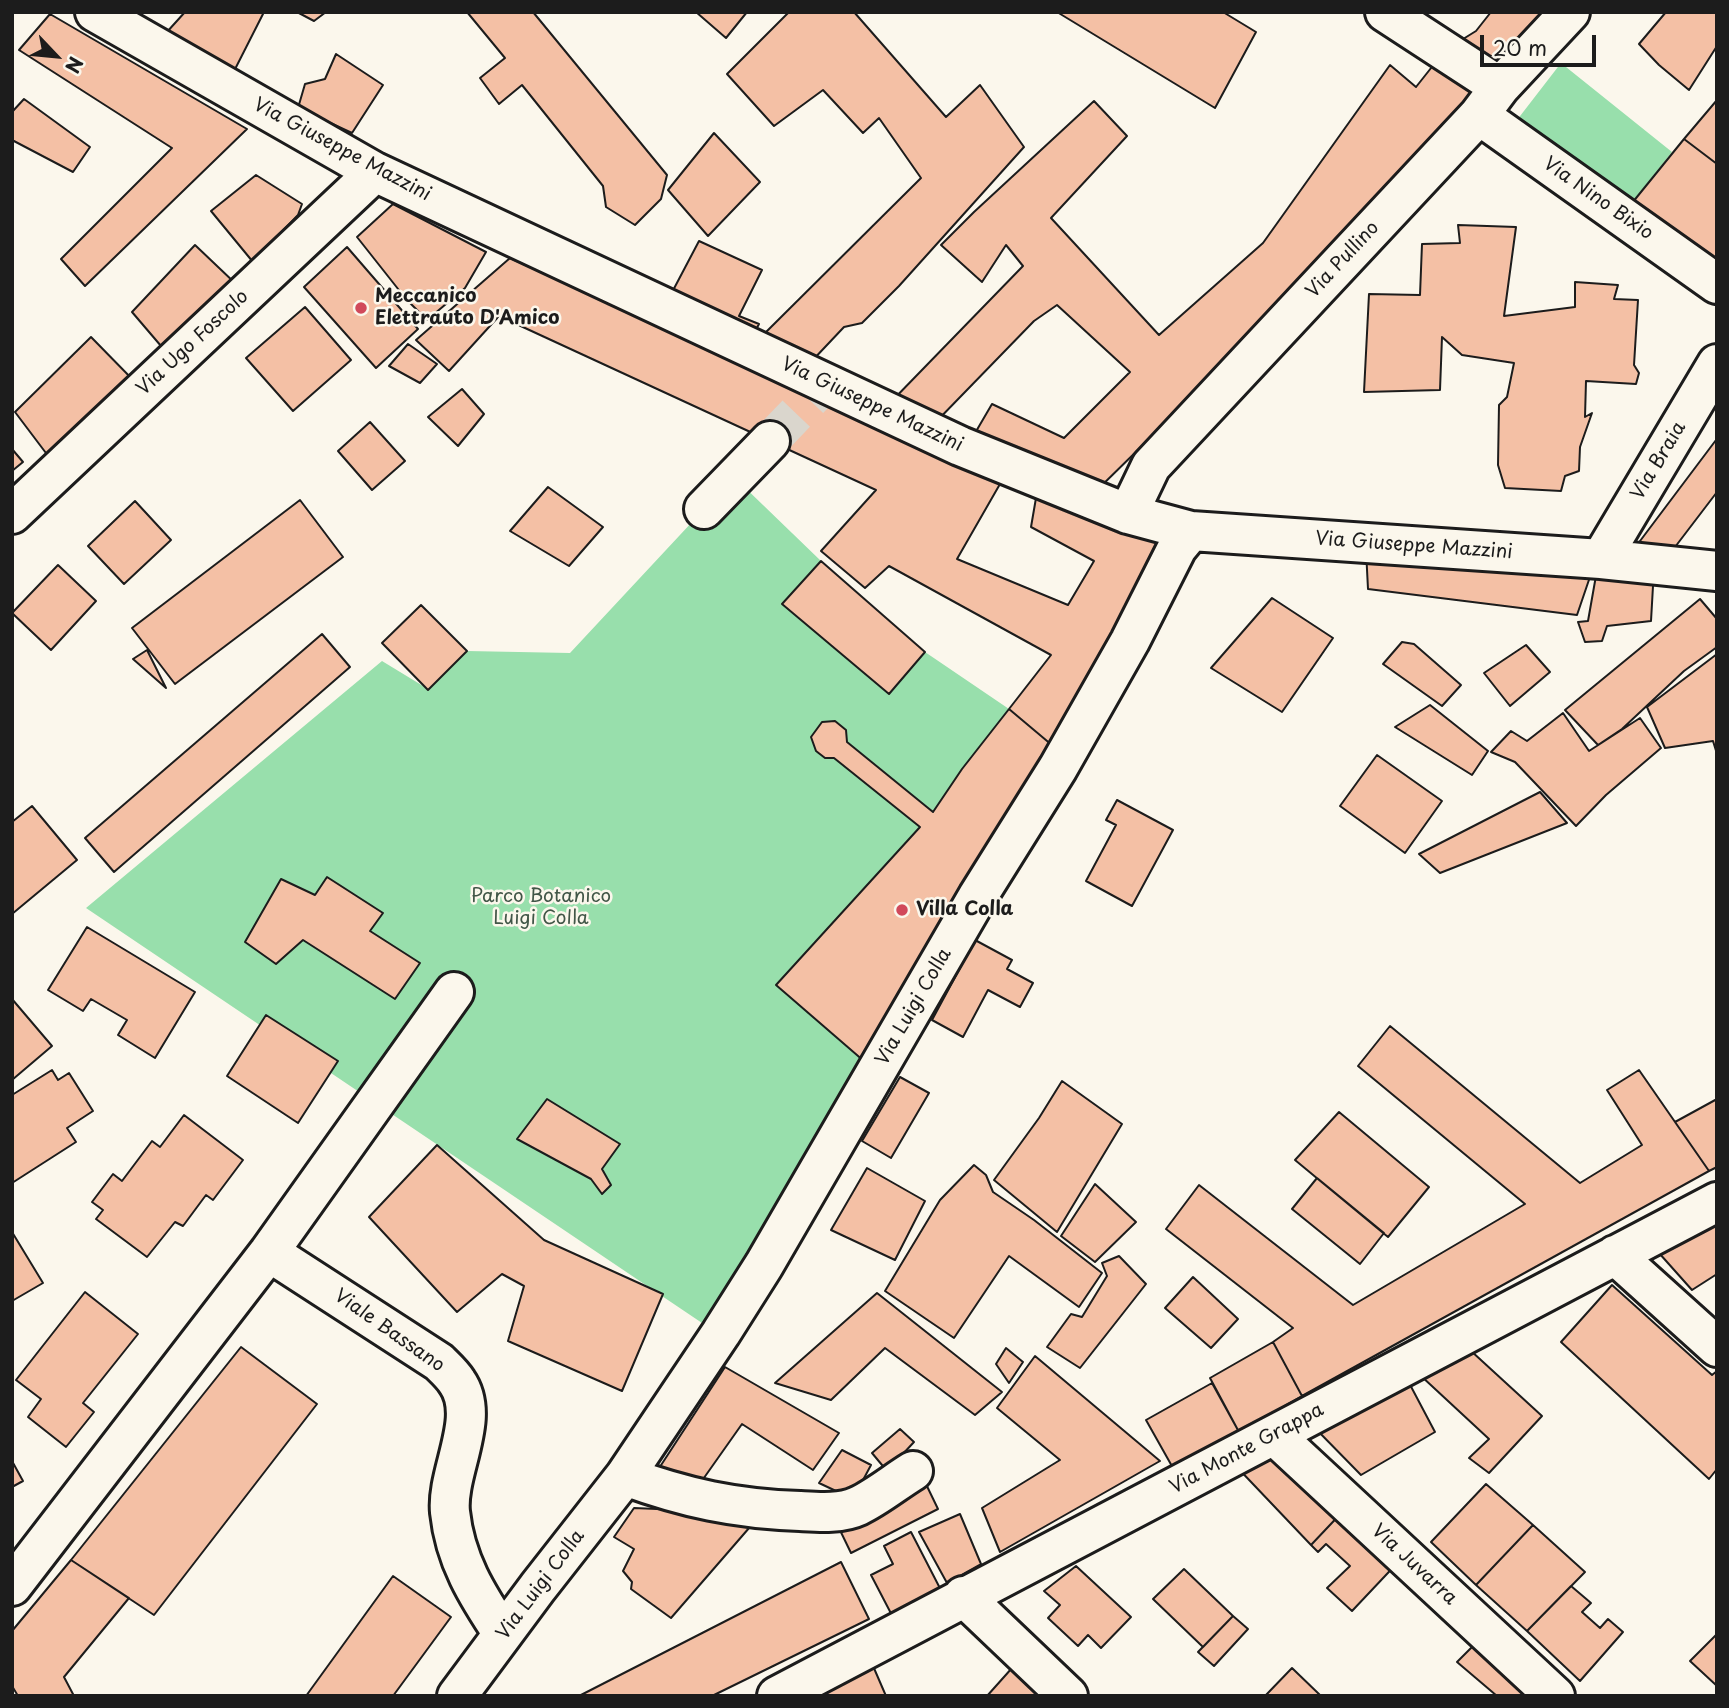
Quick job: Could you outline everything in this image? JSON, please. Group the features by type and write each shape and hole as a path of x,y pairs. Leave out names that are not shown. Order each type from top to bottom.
{"street":[{"name":"Via Giuseppe Mazzini","path":"95,12 375,172 819,389 1128,514 1191,531 1601,559 1717,571"},
{"name":"Via Nino Bixio","path":"1385,12 1490,101 1717,284"},
{"name":"Via Pullino","path":"1128,514 1151,466 1570,12"},
{"name":"Via Ugo Foscolo","path":"12,514 375,172"},
{"name":"Via Braia","path":"1601,559 1717,364"},
{"path":"704,509 770,441"},
{"name":"Via Luigi Colla","path":"457,1696 625,1476 764,1265 978,896 1058,768 1130,641 1177,548 1191,531"},
{"path":"12,1586 269,1252 454,992"},
{"name":"Via Monte Grappa","path":"777,1696 1717,1202"},
{"name":"Viale Bassano","path":"269,1252 439,1362 458,1383 465,1405 465,1426 452,1483 450,1511 458,1552 474,1590 503,1634"},
{"path":"1615,1255 1717,1347"},
{"name":"Via Juvarra","path":"1274,1434 1555,1696"},
{"path":"625,1476 702,1501 765,1510 827,1513 857,1507 913,1471"},
{"path":"963,1597 1068,1696"}],"green space":[{"path":"1561,63 1672,152 1628,208 1517,120"},
{"name":"Parco Botanico Luigi Colla","path":"734,477 821,561 783,604 889,694 925,652 1009,709 962,769 933,812 847,742 846,730 836,722 819,725 811,738 819,753 834,758 920,827 865,1062 705,1325 86,908 382,661 428,689 467,651 570,653"}],"building":[{"path":"185,12 264,12 228,83 157,43"},
{"path":"297,12 326,12 314,21"},
{"path":"467,12 533,12 667,175 661,199 635,225 606,207 603,186 522,85 499,104 480,78 505,58"},
{"path":"696,12 747,12 726,38"},
{"path":"789,12 854,12 946,117 980,85 1024,147 899,286 862,323 844,327 810,363 759,339 921,178 879,118 863,133 823,90 774,126 727,74"},
{"path":"1057,12 1223,12 1256,32 1215,108"},
{"path":"1491,12 1542,12 1497,68 1455,44 1476,31"},
{"path":"1666,12 1717,12 1717,46 1689,90 1639,44"},
{"path":"50,14 247,129 85,286 61,259 172,148 19,50"},
{"path":"336,54 383,85 352,133 298,108 305,84 325,79"},
{"path":"1435,63 1482,92 1311,280 1091,496 971,440 992,404 1064,438 1130,372 1057,305 1034,321 931,427 887,406 1023,266 1006,245 982,282 941,245 1094,101 1127,136 1051,218 1159,335 1263,243 1390,65 1416,87"},
{"path":"24,99 90,147 73,172 12,140 12,112"},
{"path":"1717,100 1717,164 1684,139"},
{"path":"714,133 760,182 708,236 668,190"},
{"path":"1684,139 1717,164 1717,272 1628,208"},
{"path":"256,175 302,204 298,215 253,262 211,211"},
{"path":"393,204 486,252 465,288 427,320 406,299 357,237"},
{"path":"1458,225 1516,227 1504,316 1575,307 1575,282 1618,285 1614,299 1638,300 1634,365 1639,373 1636,384 1586,381 1585,417 1592,413 1580,447 1579,471 1565,476 1561,491 1505,488 1498,465 1499,405 1507,397 1514,363 1462,355 1442,337 1440,390 1364,392 1369,294 1420,295 1422,244 1460,243"},
{"path":"699,241 762,270 739,316 759,324 752,337 669,298"},
{"path":"195,245 237,285 167,353 132,312"},
{"name":"Meccanico Elettrauto D'Amico","path":"347,247 418,329 376,368 304,287"},
{"path":"510,258 958,459 1000,484 957,559 1068,605 1094,561 1031,527 1036,498 1168,541 1053,746 1009,709 1051,655 889,566 865,588 821,551 876,490 499,316 449,371 416,340"},
{"path":"305,307 351,360 293,411 246,358"},
{"path":"91,337 137,384 55,465 15,412"},
{"path":"408,344 437,364 420,383 389,366"},
{"path":"462,389 484,414 458,446 428,417"},
{"path":"370,422 405,461 372,490 338,451"},
{"path":"1717,434 1717,492 1672,551 1634,549 1716,440"},
{"path":"12,449 23,462 12,471"},
{"path":"548,487 603,527 569,566 510,531"},
{"path":"300,500 343,557 175,684 132,628"},
{"path":"135,501 171,540 124,584 88,546"},
{"path":"1366,550 1593,568 1577,615 1368,589"},
{"path":"821,561 925,652 889,694 782,604"},
{"path":"58,565 96,601 51,650 12,613"},
{"path":"1597,570 1651,577 1651,621 1607,626 1602,641 1585,642 1578,622 1588,621"},
{"path":"1272,598 1333,638 1282,712 1211,668"},
{"path":"1700,599 1717,619 1717,647 1684,671 1622,729 1598,745 1565,710"},
{"path":"421,605 467,651 428,690 382,643"},
{"path":"322,634 350,667 114,872 85,838"},
{"path":"1402,642 1414,644 1461,685 1442,706 1383,664"},
{"path":"1526,645 1550,672 1510,706 1484,673"},
{"path":"147,650 166,688 133,659"},
{"path":"1717,654 1717,754 1713,741 1665,748 1647,707"},
{"path":"1430,705 1488,751 1472,775 1395,727"},
{"name":"Villa Colla","path":"1009,709 1053,746 865,1062 776,985 920,827 834,758 825,758 816,751 811,737 822,722 835,721 846,730 847,742 933,812 962,769"},
{"path":"1563,713 1589,751 1640,718 1661,748 1606,795 1576,826 1515,762 1491,752 1511,731 1527,741"},
{"path":"1377,755 1442,801 1405,853 1340,806"},
{"path":"1540,792 1567,823 1440,873 1419,854"},
{"path":"1117,800 1173,830 1132,906 1086,881 1116,825 1106,820"},
{"path":"32,806 77,860 12,914 12,822"},
{"path":"327,877 383,913 370,931 420,963 395,999 303,940 276,964 245,942 281,879 315,895"},
{"path":"87,927 195,992 155,1058 118,1035 127,1020 91,999 83,1011 48,990"},
{"path":"975,940 1012,960 1007,969 1033,983 1020,1007 988,990 963,1037 932,1020"},
{"path":"12,999 52,1046 12,1080"},
{"path":"266,1015 338,1061 298,1123 227,1076"},
{"path":"1390,1026 1580,1183 1642,1145 1607,1090 1639,1070 1709,1171 1302,1396 1273,1342 1293,1328 1166,1229 1199,1185 1353,1305 1525,1204 1358,1066"},
{"path":"52,1070 58,1080 69,1073 93,1111 67,1128 76,1142 12,1183 12,1095"},
{"path":"900,1077 929,1093 891,1158 862,1141"},
{"path":"1062,1081 1122,1124 1057,1232 994,1180"},
{"path":"547,1099 620,1144 602,1169 611,1185 602,1194 591,1179 517,1139"},
{"path":"1717,1099 1717,1167 1709,1171 1675,1122"},
{"path":"1339,1112 1429,1187 1388,1237 1295,1160"},
{"path":"184,1115 243,1160 213,1200 206,1195 183,1226 175,1222 147,1257 96,1219 103,1210 92,1202 113,1174 122,1181 152,1141 160,1147"},
{"path":"437,1145 544,1240 663,1294 622,1391 508,1341 524,1286 502,1274 457,1312 369,1217"},
{"path":"974,1165 986,1175 993,1192 1102,1273 1079,1307 1009,1256 954,1338 885,1291 940,1200"},
{"path":"867,1168 925,1201 895,1260 831,1230"},
{"path":"1317,1178 1384,1233 1360,1264 1292,1209"},
{"path":"1095,1184 1136,1222 1095,1262 1061,1236"},
{"path":"1717,1223 1717,1274 1692,1290 1659,1253"},
{"path":"12,1232 43,1283 12,1301"},
{"path":"1119,1256 1146,1284 1080,1368 1047,1347 1071,1314 1082,1317 1107,1276 1102,1263"},
{"path":"1193,1277 1238,1319 1211,1348 1165,1308"},
{"path":"1612,1285 1712,1375 1717,1371 1717,1469 1709,1479 1561,1342"},
{"path":"85,1292 138,1334 83,1403 94,1412 66,1447 28,1417 41,1399 16,1380"},
{"path":"877,1293 1002,1392 975,1415 885,1348 831,1400 775,1383"},
{"path":"1273,1342 1302,1396 1239,1432 1210,1378"},
{"path":"241,1347 317,1404 154,1615 71,1560"},
{"path":"1006,1348 1023,1362 1009,1383 996,1364"},
{"path":"1470,1350 1542,1416 1489,1473 1469,1458 1489,1439 1420,1375"},
{"path":"1035,1356 1160,1461 1000,1552 982,1508 1060,1460 997,1408"},
{"path":"725,1367 839,1433 813,1470 742,1424 694,1492 652,1479"},
{"path":"1407,1379 1435,1432 1361,1475 1312,1425"},
{"path":"1212,1383 1239,1432 1173,1468 1146,1420"},
{"path":"900,1429 914,1442 887,1471 872,1453"},
{"path":"1273,1440 1346,1508 1311,1545 1233,1463"},
{"path":"842,1450 871,1465 853,1499 819,1483"},
{"path":"12,1461 23,1481 12,1487"},
{"path":"924,1480 938,1509 851,1553 837,1524"},
{"path":"1486,1484 1533,1525 1476,1585 1431,1542"},
{"path":"634,1508 749,1513 756,1520 671,1618 631,1589 632,1582 623,1571 634,1549 614,1537"},
{"path":"1346,1508 1402,1558 1352,1611 1327,1588 1350,1566 1326,1544 1318,1552 1311,1545"},
{"path":"960,1514 981,1564 947,1583 919,1532"},
{"path":"1533,1525 1585,1572 1527,1631 1476,1585"},
{"path":"911,1532 945,1598 896,1623 871,1575 893,1564 884,1546"},
{"path":"71,1560 129,1598 64,1677 74,1696 18,1696 12,1686 12,1631"},
{"path":"841,1562 869,1619 712,1696 579,1696"},
{"path":"1076,1566 1131,1617 1101,1648 1088,1635 1078,1646 1048,1618 1060,1605 1044,1591"},
{"path":"1184,1569 1233,1616 1203,1647 1153,1599"},
{"path":"393,1576 451,1617 393,1696 306,1696"},
{"path":"1571,1586 1591,1603 1582,1612 1600,1628 1608,1619 1623,1632 1580,1681 1527,1631"},
{"path":"1233,1616 1248,1629 1214,1666 1198,1652"},
{"path":"1717,1634 1717,1686 1690,1661"},
{"path":"1484,1635 1549,1696 1497,1696 1457,1662"},
{"path":"870,1659 886,1696 798,1696"},
{"path":"1012,1668 1044,1696 987,1696"},
{"path":"1292,1668 1321,1696 1265,1696"}],"tunnel":[{"path":"770,441 814,395"}],"place":[{"name":"Meccanico Elettrauto D'Amico","path":"361,308"},
{"name":"Villa Colla","path":"902,910"}]}
